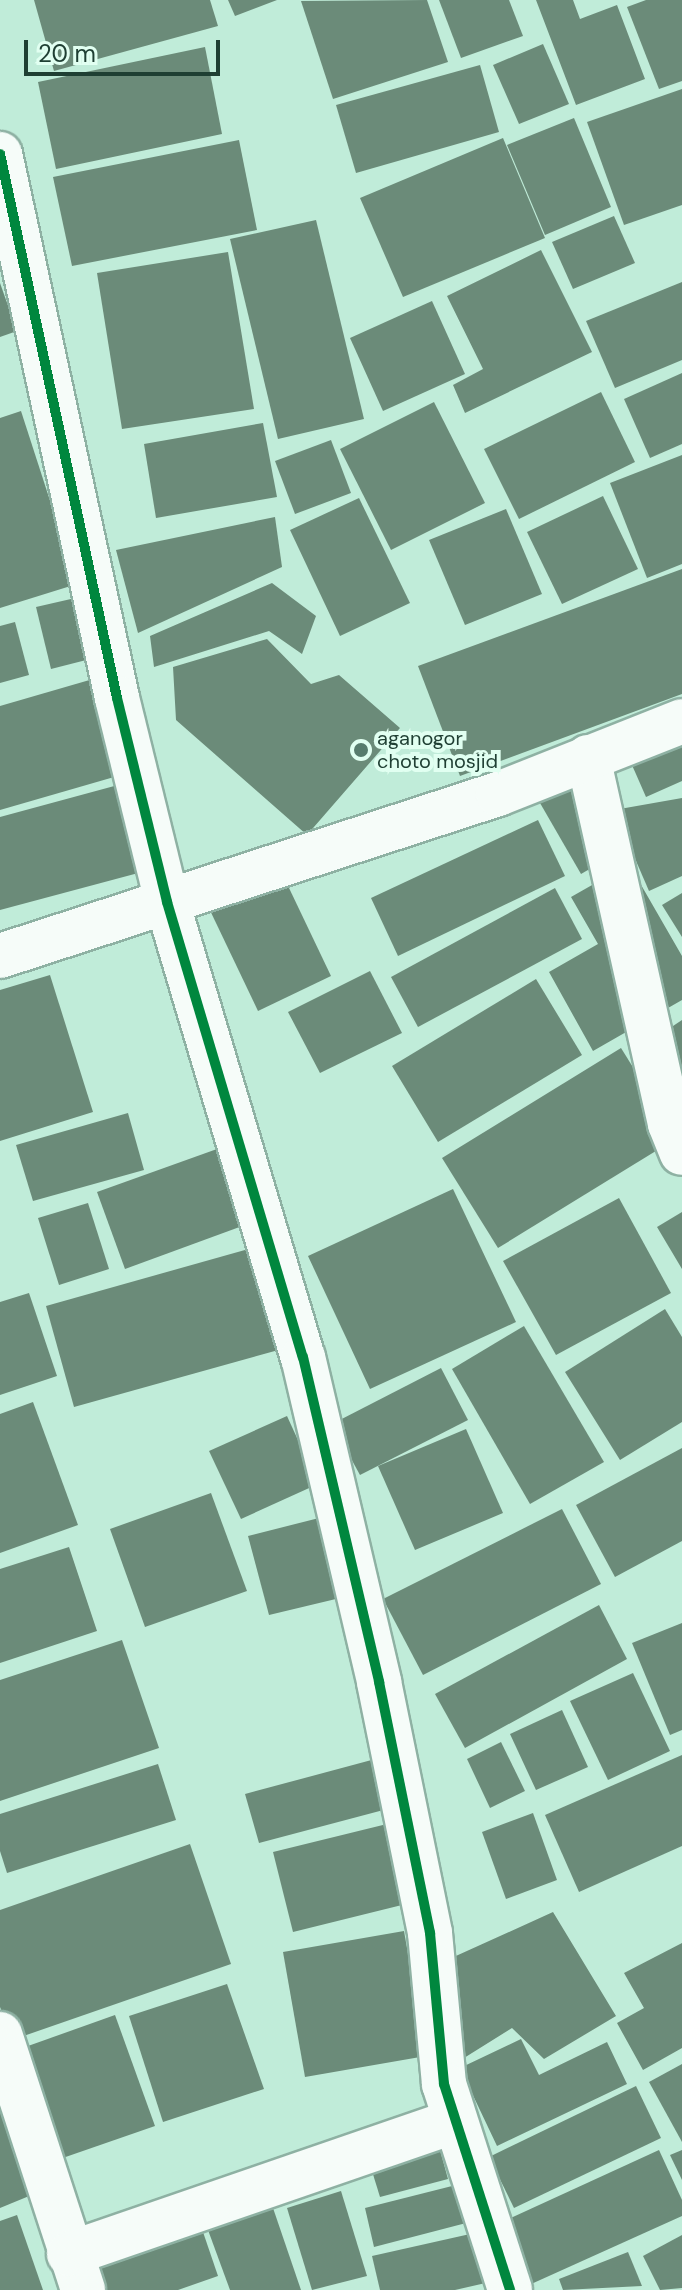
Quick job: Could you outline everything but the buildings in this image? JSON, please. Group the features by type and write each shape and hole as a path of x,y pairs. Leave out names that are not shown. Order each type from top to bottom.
{"street":[{"path":"0,154 117,698 167,902 307,1373 427,1918 444,2084 453,2122 510,2290"},
{"path":"0,956 498,794 682,721"},
{"path":"588,757 670,1124 682,1153"},
{"path":"0,2034 76,2272 453,2122"}],"cycle path":[{"path":"0,154 117,698 167,902 303,1357 379,1682 430,1933 444,2084 510,2290"}],"place":[{"name":"aganogor choto mosjid","path":"361,750"}]}
